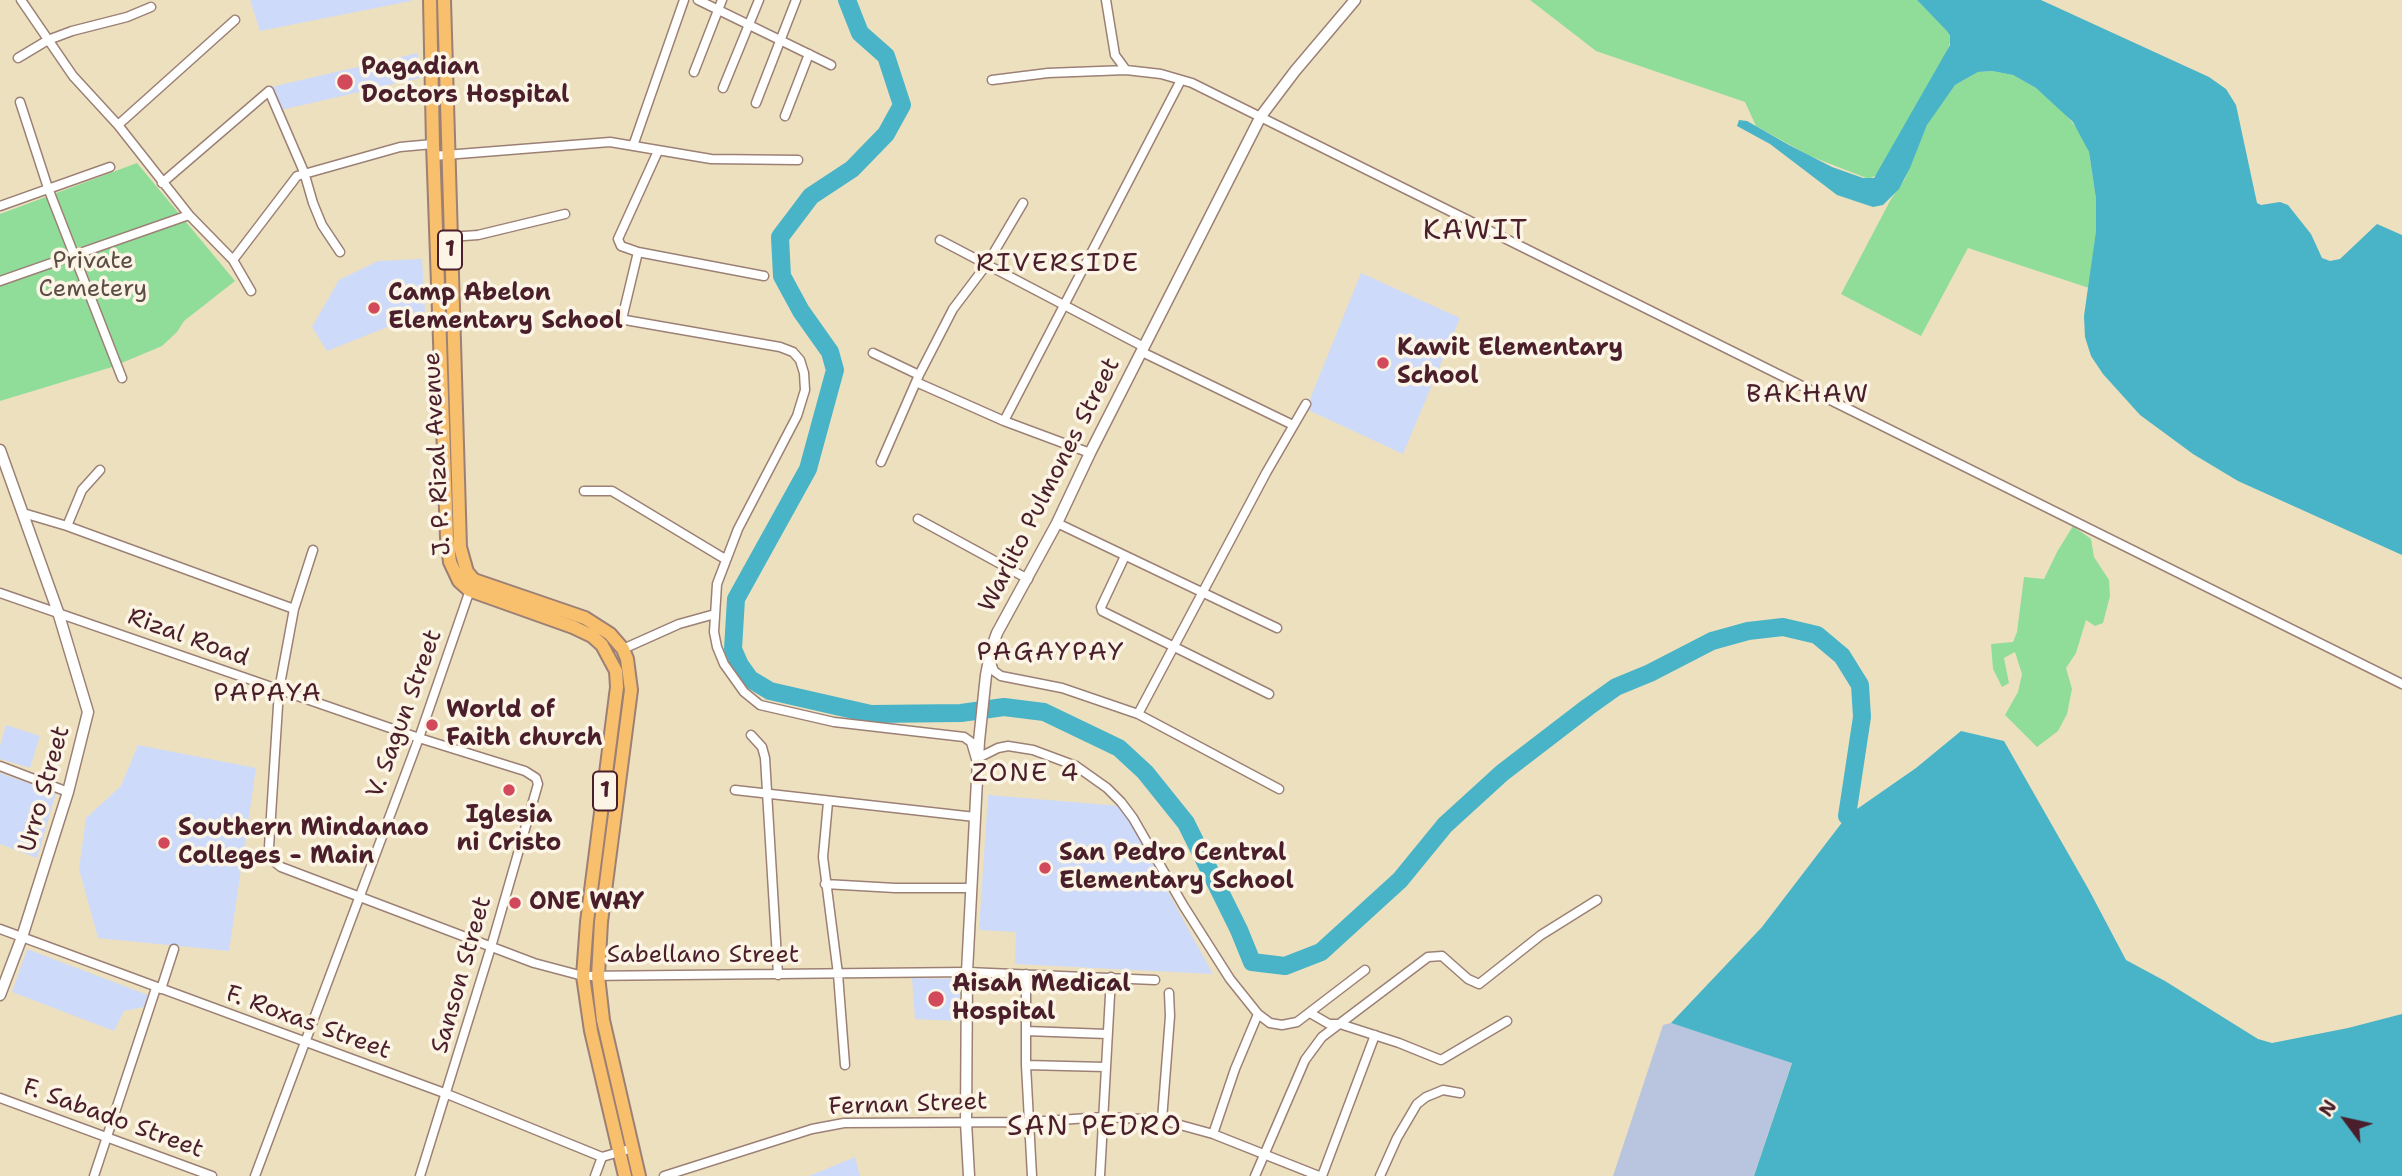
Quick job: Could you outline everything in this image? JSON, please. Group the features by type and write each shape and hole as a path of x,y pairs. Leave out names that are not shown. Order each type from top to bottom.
{"main road":[{"name":"J. P. Rizal Avenue","path":"430,0 441,385 451,474 454,572 459,581 584,618 610,634 623,649"},
{"name":"J. P. Rizal Avenue","path":"444,0 455,385 451,474"},
{"path":"432,69 445,69"},
{"path":"439,307 453,306"},
{"path":"441,385 455,385"},
{"name":"J. P. Rizal Avenue","path":"472,585 573,627 602,645 616,671 617,687 587,922 583,976 591,1031 625,1176"},
{"name":"1","path":"623,649 630,673 631,690 601,922 598,976 603,1020 639,1176"},
{"path":"606,782 620,784"},
{"path":"605,1090 619,1087"}],"street":[{"path":"20,0 86,92 118,125 189,215 233,260 251,291"},
{"path":"633,146 684,0"},
{"path":"698,0 831,65"},
{"path":"694,72 722,0"},
{"path":"723,88 759,0"},
{"path":"756,103 796,0"},
{"path":"1106,0 1115,55 1126,70"},
{"name":"Warlito Pulmones Street","path":"969,1176 966,1122 967,972 971,888 979,741 986,676 997,633 1057,523 1261,116 1295,71 1356,0"},
{"path":"18,58 48,40 81,27 112,21 151,7"},
{"path":"118,125 235,20"},
{"path":"785,116 809,54"},
{"path":"992,80 1048,73 1126,70 1161,74 1203,88 2402,684"},
{"path":"1004,421 1181,80"},
{"path":"162,183 269,91 304,172 322,225 340,252"},
{"path":"20,102 48,188 122,377"},
{"path":"233,260 292,180 304,172 400,147 433,150 448,155 610,142 711,159 798,160"},
{"path":"658,151 618,239 621,246 638,252 764,276"},
{"path":"0,206 110,167"},
{"path":"881,462 953,309 987,264 1023,202"},
{"path":"450,237 478,235 565,214"},
{"path":"0,281 189,215"},
{"path":"940,240 1143,350 1293,425"},
{"path":"622,319 638,252"},
{"path":"608,317 780,347 793,352 800,360 805,390 797,416 738,529 717,584 715,614 718,648 724,664 751,700 776,710 834,722 964,737 971,742 978,769"},
{"path":"873,353 918,379 1004,421 1090,453"},
{"path":"1138,714 1306,404"},
{"path":"0,450 2,463 58,612"},
{"path":"67,526 82,490 100,470"},
{"path":"584,491 612,491 725,559"},
{"path":"23,513 67,526 294,609"},
{"path":"918,519 1028,579"},
{"path":"1057,523 1277,628"},
{"path":"279,690 294,609 313,550"},
{"path":"1125,556 1101,609 1104,613 1269,694"},
{"name":"V. Sagun Street","path":"255,1176 419,738 472,585"},
{"name":"Rizal Road","path":"0,593 419,738 525,771 532,774 538,784"},
{"name":"Urro Street","path":"0,995 22,937 68,792 88,712 58,612"},
{"path":"623,649 679,624 715,614"},
{"path":"990,657 994,671 1001,676 1062,688 1138,714 1279,789"},
{"name":"Sabellano Street","path":"279,690 269,847 272,860 281,867 554,969 583,976 967,972 1156,979"},
{"path":"751,735 762,747 769,795 778,975"},
{"path":"980,757 1008,746 1032,750 1076,766 1107,788 1122,802 1133,818 1219,961 1258,1014 1270,1023 1282,1025 1297,1022 1365,970"},
{"path":"0,766 68,792"},
{"name":"Sanson Street","path":"420,1176 447,1094 538,784"},
{"path":"735,790 975,817"},
{"path":"828,802 823,857 838,974 845,1065"},
{"path":"825,884 971,888"},
{"path":"1255,1176 1304,1060 1322,1037 1428,957 1436,955 1447,959 1473,983 1479,984 1541,935 1597,900"},
{"name":"F. Roxas Street","path":"0,929 447,1094 602,1157"},
{"path":"94,1176 174,949"},
{"path":"1026,974 1026,1065 1032,1176"},
{"path":"1089,1176 1100,1176 1111,977"},
{"path":"1162,1120 1170,1016 1168,993"},
{"path":"1310,1013 1329,1024 1340,1024 1375,1035 1441,1060 1507,1021"},
{"path":"1213,1134 1235,1069 1258,1014"},
{"path":"1026,1031 1107,1034"},
{"path":"1321,1176 1375,1035"},
{"path":"1026,1065 1105,1067"},
{"path":"1380,1176 1397,1138 1417,1104 1443,1090 1460,1093"},
{"name":"F. Sabado Street","path":"0,1098 212,1176"},
{"name":"Fernan Street","path":"664,1176 830,1125 1030,1122 1103,1117 1162,1120 1213,1134 1321,1176"},
{"path":"595,1176 602,1157 633,1148"}],"shaded area":[{"path":"250,0 411,0 411,1 260,31"},
{"name":"Pagadian Doctors Hospital","path":"418,53 420,78 281,110 271,87"},
{"name":"Camp Abelon Elementary School","path":"422,259 425,312 327,351 312,327 339,280 378,261"},
{"name":"Kawit Elementary School","path":"1361,273 1460,318 1403,454 1306,409"},
{"path":"6,725 40,736 30,768 0,759 0,746"},
{"name":"Southern Mindanao Colleges - Main","path":"138,745 256,768 229,951 98,938 79,869 86,818 121,786"},
{"path":"0,773 56,793 37,858 0,844"},
{"path":"988,795 1121,806 1213,974 1015,964 1016,932 979,930"},
{"path":"27,949 148,995 144,1007 124,1011 114,1031 12,992"},
{"name":"Aisah Medical Hospital","path":"912,978 960,979 959,1021 915,1019"},
{"path":"1671,1023 1792,1062 1754,1176 1613,1176 1663,1025"},
{"path":"855,1157 860,1176 809,1176"}],"green space":[{"path":"1530,0 1917,0 1947,30 1951,40 1878,174 1869,179 1810,156 1756,126 1745,102 1596,51"},
{"path":"1992,71 2013,75 2036,88 2060,108 2081,133 2089,152 2096,199 2096,231 2089,288 1968,248 1921,336 1841,294 1891,199 1905,179 1935,110 1955,85 1978,72"},
{"name":"Private Cemetery","path":"137,163 235,281 184,321 162,346 112,367 0,401 0,214"},
{"path":"2073,526 2091,539 2094,557 2109,580 2110,596 2103,623 2095,626 2086,620 2076,653 2066,668 2072,689 2067,714 2058,731 2037,747 2005,715 2018,692 2022,674 2015,652 2004,658 2009,683 2002,687 1993,669 1991,644 2013,642 2017,632 2024,577 2044,579"}],"water":[{"path":"1917,0 2041,0 2209,77 2226,89 2236,105 2257,203 2261,205 2280,202 2288,205 2311,234 2322,258 2330,261 2340,259 2377,224 2402,235 2402,555 2238,481 2193,454 2140,415 2103,374 2091,356 2085,337 2084,316 2096,231 2096,199 2089,152 2073,122 2036,88 2013,75 1992,71 1978,72 1955,85 1927,125 1899,189 1883,205 1873,207 1837,195 1770,144 1737,126 1739,120 1747,121 1832,167 1863,178 1874,178 1950,45 1947,31"},
{"path":"1961,731 2004,741 2126,960 2258,1039 2272,1043 2402,1014 2402,1176 1754,1176 1792,1063 1671,1023 1762,927 1847,816 1916,768"}],"waterway":[{"path":"847,0 860,33 886,56 902,105 886,134 852,169 811,196 780,237 782,276 801,311 830,352 835,370 808,469 736,599 733,649 750,679 770,691 871,714 961,713 1004,707 1044,712 1119,748 1145,772 1186,823 1252,962 1285,966 1321,952 1400,880 1445,825 1502,773 1588,707 1616,687 1712,641 1748,631 1783,627 1817,635 1842,656 1860,685 1862,717 1847,816"}],"place":[{"name":"Pagadian Doctors Hospital","path":"345,82"},
{"name":"Camp Abelon Elementary School","path":"374,308"},
{"name":"Kawit Elementary School","path":"1383,363"},
{"name":"World of Faith church","path":"432,725"},
{"name":"Iglesia ni Cristo","path":"509,790"},
{"name":"Southern Mindanao Colleges - Main","path":"164,843"},
{"name":"San Pedro Central Elementary School","path":"1045,868"},
{"name":"ONE WAY","path":"515,903"},
{"name":"Aisah Medical Hospital","path":"936,999"}],"district":[{"name":"KAWIT","path":"1476,232"},
{"name":"RIVERSIDE","path":"1058,264"},
{"name":"BAKHAW","path":"1808,395"},
{"name":"PAGAYPAY","path":"1051,653"},
{"name":"PAPAYA","path":"268,694"},
{"name":"ZONE 4","path":"1026,774"},
{"name":"SAN PEDRO","path":"1095,1128"}]}
